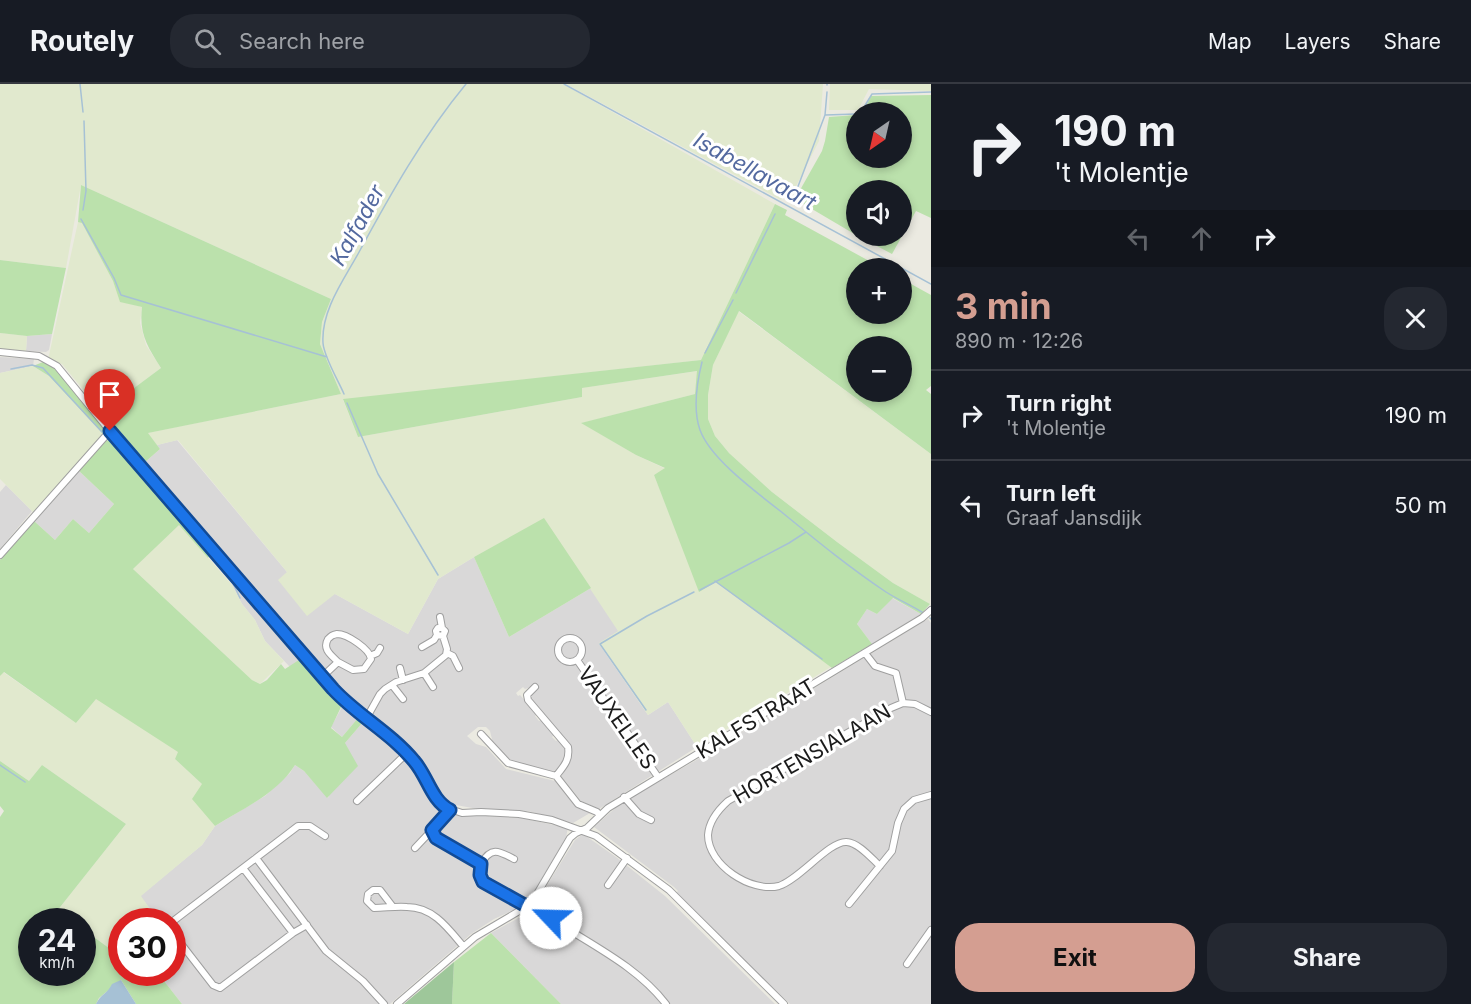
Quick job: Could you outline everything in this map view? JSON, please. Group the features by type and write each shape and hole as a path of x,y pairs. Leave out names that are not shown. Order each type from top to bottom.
{"street":[{"path":"0,352 39,356 57,366 110,431 344,702 388,734 407,753 422,771 437,799 450,810 462,813 519,814 552,820 596,836 669,890 784,1004"},
{"path":"0,555 110,431"},
{"name":"KALFSTRAAT","path":"530,906 570,838 581,829 587,828 599,815 922,618 931,610"},
{"path":"440,617 442,628 437,629 447,653 453,656 459,668"},
{"path":"335,634 362,646 367,650 371,659 358,671 346,668 338,662 325,646 328,639 335,634"},
{"path":"422,648 440,636"},
{"name":"VAUXELLES","path":"573,638 580,644 582,652 577,660 567,662 559,656 558,647 564,640 573,638"},
{"path":"370,656 377,653 380,648"},
{"path":"366,719 380,694 392,684 424,673 447,653"},
{"name":"HORTENSIALAAN","path":"865,653 875,666 896,673 903,703"},
{"name":"VAUXELLES","path":"577,660 658,777"},
{"path":"322,677 338,662"},
{"path":"400,668 404,680"},
{"path":"424,673 433,687"},
{"path":"392,684 403,699"},
{"path":"535,687 526,695 528,700 568,747 567,763 556,776"},
{"name":"HORTENSIALAAN","path":"880,866 855,845 847,842 836,845 785,883 763,887 746,881 723,866 713,853 708,836 713,817 728,801 891,708 903,703 915,704 931,712"},
{"path":"481,734 508,763 556,776 578,804 599,815"},
{"path":"357,801 407,753"},
{"path":"849,904 892,851 904,809 914,800 931,795"},
{"path":"624,798 639,814 651,820"},
{"path":"415,848 450,810"},
{"path":"186,911 298,826 310,826 325,836"},
{"path":"432,830 436,838 481,864"},
{"path":"514,860 501,852 493,852 486,856 481,864 480,875 483,882 530,906 611,955 644,980 666,1004"},
{"path":"256,858 326,951 363,981 384,1004"},
{"path":"608,885 627,858"},
{"path":"243,868 293,933"},
{"path":"397,1004 463,946 489,928 530,906"},
{"path":"393,907 414,907 427,911 443,924 463,946"},
{"path":"186,950 213,985 220,988 307,925"},
{"path":"908,964 931,930"}],"shaded area":[{"path":"52,334 49,350 46,352 26,351 27,336"},
{"path":"0,357 34,359 33,366 0,373"},
{"path":"177,440 287,572 335,594 408,634 438,579 474,557 509,637 591,588 619,631 599,644 648,715 668,702 697,747 599,809 581,801 561,776 570,755 532,702 531,696 536,685 525,689 523,687 516,693 518,696 520,695 537,714 535,716 539,721 541,720 554,735 552,737 558,740 565,749 561,766 553,772 510,761 493,743 490,731 486,727 478,727 467,736 476,744 486,747 506,769 555,781 575,806 590,813 573,823 528,811 478,809 456,805 443,797 444,795 415,754 353,704 336,686 143,464 160,449 157,445"},
{"path":"78,470 114,504 89,533 73,519 55,540 34,521"},
{"path":"6,485 32,511 0,549 0,492"},
{"path":"235,581 302,658 290,667 265,641 255,620 242,604 232,585"},
{"path":"892,598 921,614 872,644 857,624 867,609 877,614"},
{"path":"928,619 931,623 931,1004 790,1004 721,939 676,893 678,891 674,887 594,827 621,803 693,762"},
{"path":"342,707 358,718 342,737 331,727"},
{"path":"363,722 405,759 407,757 425,782 437,806 446,812 521,818 568,828 566,837 533,894 518,908 494,919 471,934 390,1004 182,1004 168,986 186,986 186,908 149,908 140,896 202,845 215,826 265,796 290,773 295,765 304,771 328,798 345,743"},
{"path":"583,834 665,896 775,1004 561,1004 491,933 531,911 575,840"}],"green space":[{"path":"0,84 563,84 775,204 701,360 343,400 358,437 582,397 581,388 698,371 695,394 582,423 636,455 666,469 654,475 700,591 716,582 831,667 697,747 668,702 648,715 599,643 618,631 544,519 438,579 408,634 335,594 307,616 278,580 287,572 178,440 157,445 147,433 341,394 320,344 322,322 331,299 81,185 66,268 0,260"},
{"path":"566,84 823,84 819,141 790,198 784,195 781,200"},
{"path":"830,84 931,84 931,91 869,89 862,102 846,102 846,110 829,110"},
{"path":"931,95 931,218 916,211 912,218 912,180 846,180 846,229 795,199 822,151 829,117 846,116 846,168 912,168 912,102 868,102 871,96"},
{"path":"81,185 331,299 322,322 320,344 341,394 148,433 160,449 144,463 90,398 104,387 118,400 161,368 145,339 141,316 142,307 120,302 113,281 82,223 78,222"},
{"path":"775,204 787,210 785,215 864,258 846,258 846,324 912,324 912,285 931,295 931,386 926,390 931,394 931,454 861,402 912,402 912,336 846,336 846,391 739,311 713,365 708,395 708,419 715,436 729,453 772,492 893,583 930,604 921,614 893,598 877,614 867,609 857,624 872,644 832,668 716,582 699,592 654,475 665,468 636,455 581,423 695,394 697,371 582,388 582,397 358,437 343,399 701,360"},
{"path":"78,222 82,222 113,281 120,301 142,307 140,323 146,345 161,368 118,400 104,387 90,398 62,364 48,360"},
{"path":"877,246 896,246 892,254"},
{"path":"0,260 66,268 52,334 27,336 0,333"},
{"path":"738,311 846,391 846,402 861,402 931,454 930,604 893,583 837,542 772,492 729,453 715,436 708,419 708,395 713,365"},
{"path":"0,333 27,336 26,351 0,349"},
{"path":"43,362 55,368 104,426 104,435 49,376 33,366"},
{"path":"33,366 49,376 104,435 34,513 0,479 0,373"},
{"path":"105,440 117,442 211,553 208,558 179,525 133,569 252,680 260,684 267,680 281,664 285,669 302,658 344,706 341,707 331,728 342,737 358,718 363,722 345,743 358,766 327,798 304,771 295,765 269,793 215,826 192,799 202,784 175,759 178,752 96,699 76,723 4,672 0,676 0,560 34,521 55,540 73,519 89,533 114,504 78,470"},
{"path":"544,518 591,588 509,637 474,557"},
{"path":"179,524 232,585 242,604 255,620 265,641 284,661 260,684 252,680 133,569"},
{"path":"3,672 76,723 96,698 179,752 175,759 202,784 205,812 215,826 202,845 141,896 149,908 108,908 108,947 96,939 96,908 59,908 126,824 42,765 29,781 0,761 0,676"},
{"path":"0,761 29,781 42,765 126,824 59,908 18,908 18,986 96,986 96,939 108,947 108,986 114,986 99,998 96,1004 0,1004 0,817 4,811 0,806"},
{"path":"491,933 561,1004 452,1004 454,962"},
{"path":"454,962 452,1004 404,1004"},
{"path":"125,986 168,986 182,1004 136,1004"}],"water":[{"path":"111,986 125,986 136,1004 96,1004"}],"waterway":[{"path":"80,84 83,112"},
{"name":"Kalfader","path":"344,394 324,349 323,331 329,308 408,166 435,124 466,84"},
{"name":"Isabellavaart","path":"564,84 931,284"},
{"path":"794,197 825,115 827,92"},
{"path":"867,102 872,94 931,92"},
{"path":"825,115 846,114"},
{"path":"83,210 86,191 84,121"},
{"path":"736,293 775,214"},
{"path":"81,219 121,295 327,357"},
{"path":"705,353 733,300"},
{"path":"702,362 697,387 698,422 700,430 714,453 749,487 847,564 886,592 922,612"},
{"path":"11,369 32,365 43,368 102,432"},
{"name":"Kalfader","path":"347,403 378,474 438,575"},
{"path":"112,442 233,583 240,598"},
{"path":"700,590 806,532"},
{"path":"715,581 822,659"},
{"path":"646,710 600,644 694,592"},
{"path":"0,765 25,782"}],"route":[{"path":"110,431 344,702 388,734 417,764 437,799 450,810 432,830 436,838 481,864 480,875 483,882 528,907 531,904 551,918"}]}
